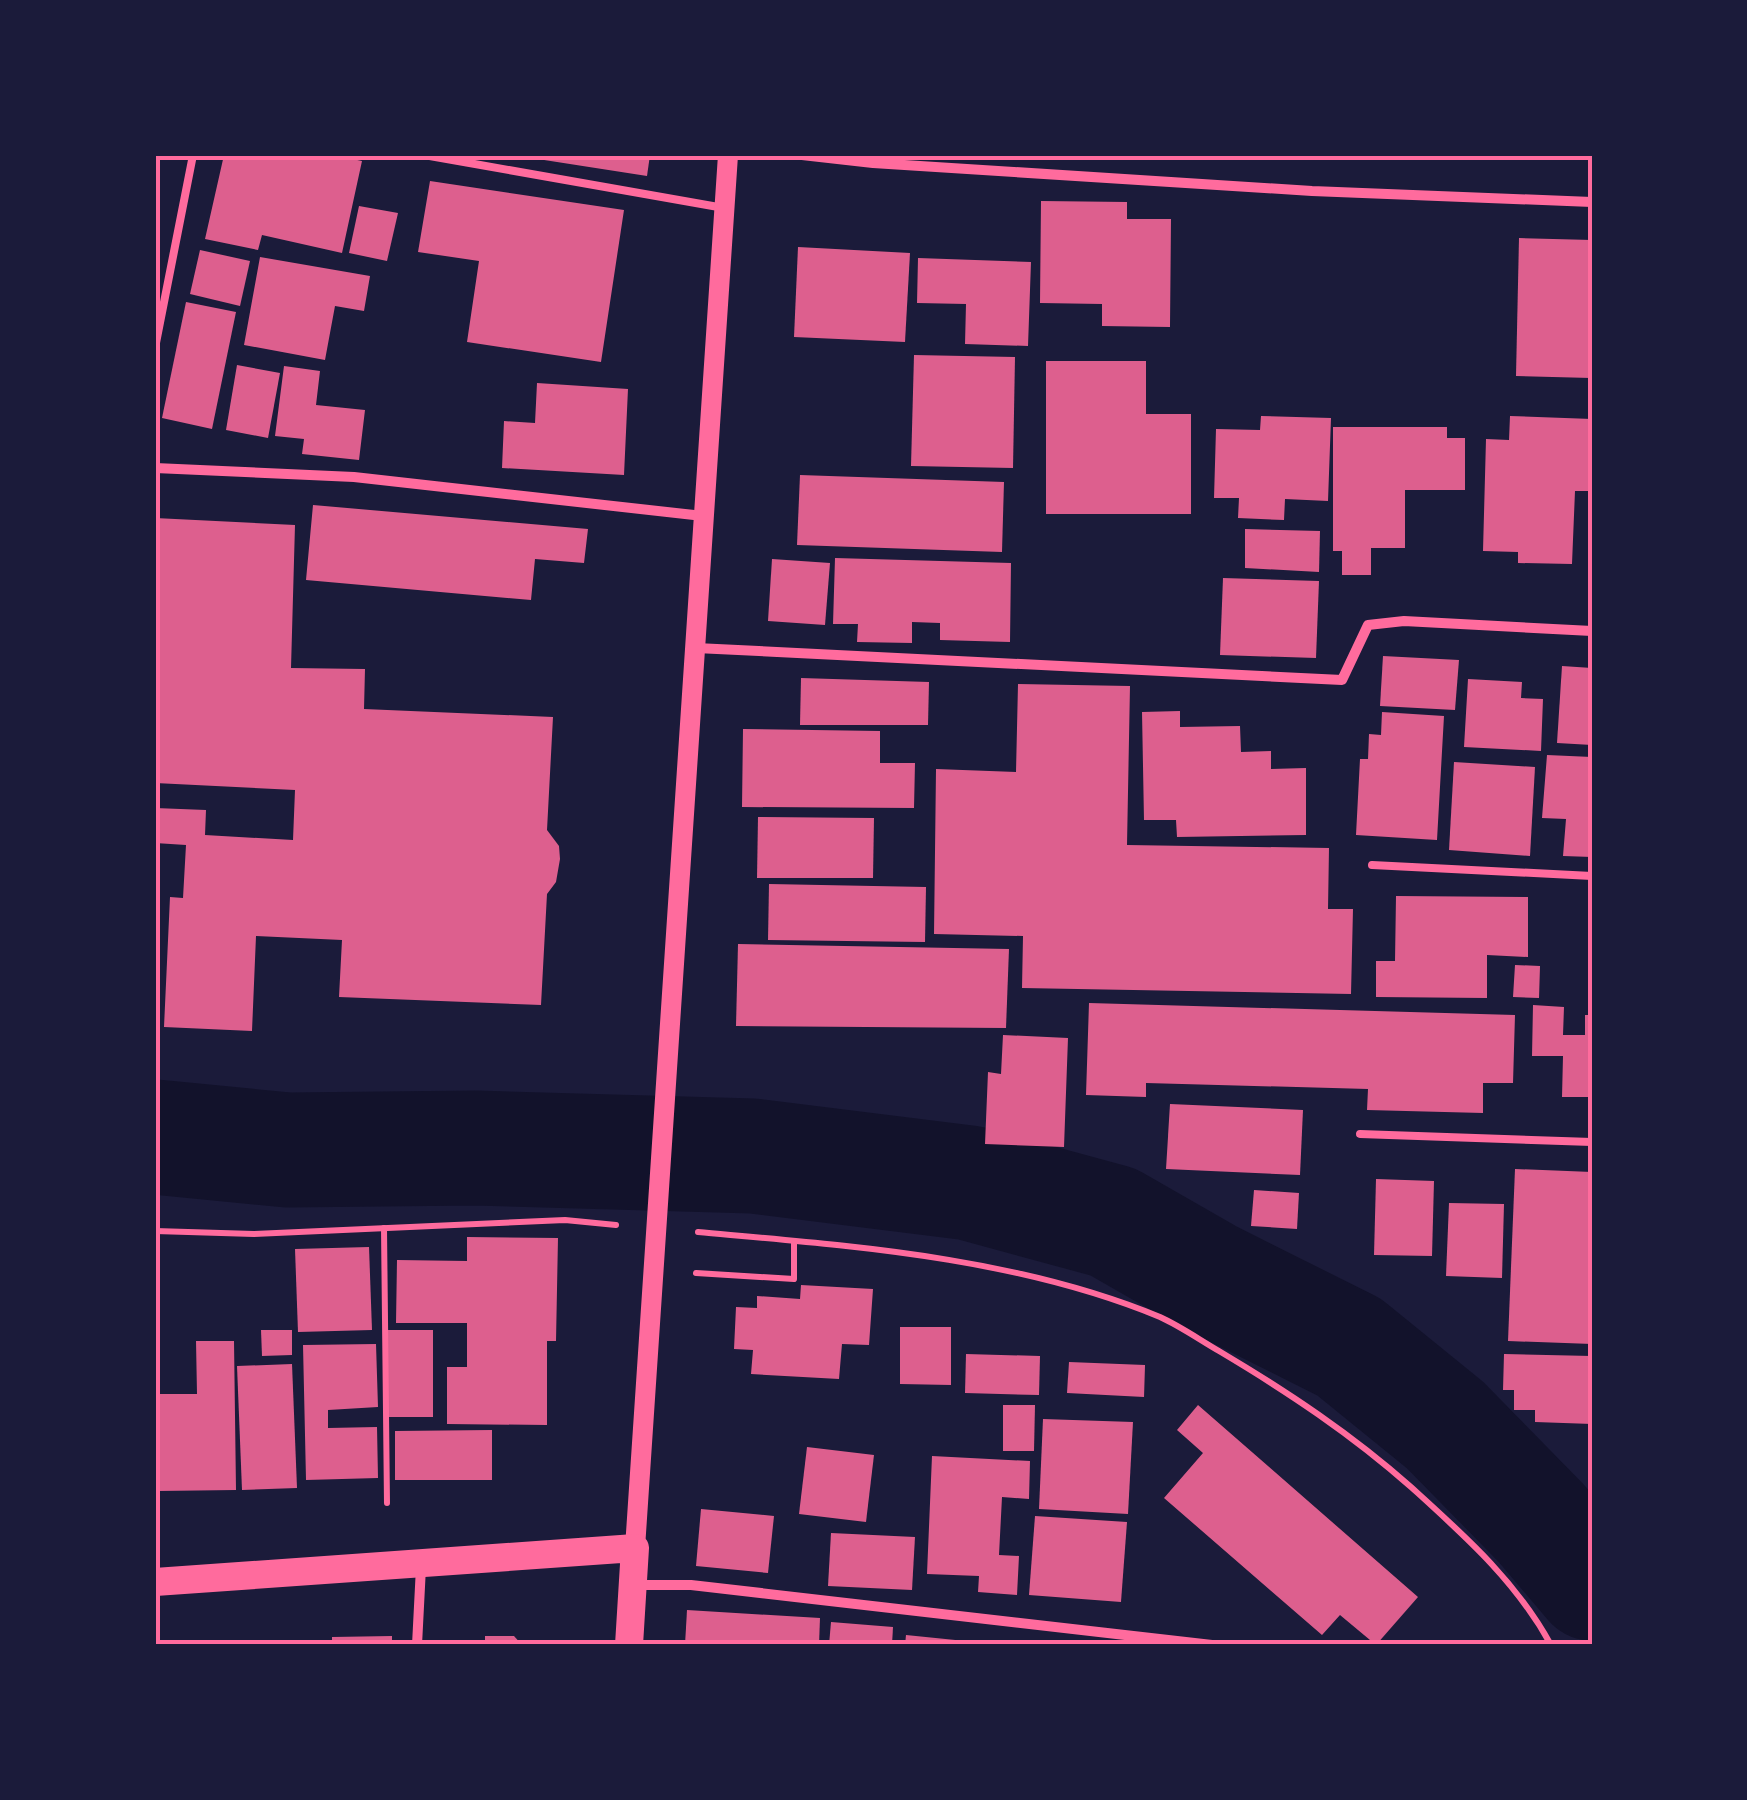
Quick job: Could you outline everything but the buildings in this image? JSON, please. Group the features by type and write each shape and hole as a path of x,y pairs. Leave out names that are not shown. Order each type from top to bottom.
{"highway":[{"path":"155,1582 421,1560 635,1548 629,1645"}],"main road":[{"path":"635,1548 728,155"}],"street":[{"path":"802,155 1312,191 1592,202"},
{"path":"155,468 354,477 704,516"},
{"path":"694,648 1342,680 1368,625 1404,620 1592,631"},
{"path":"416,1645 421,1560"},
{"path":"631,1585 691,1585 1212,1645"}],"lane":[{"path":"155,348 193,155"},
{"path":"424,155 724,208"},
{"path":"1372,865 1592,876"},
{"path":"1360,1134 1592,1142"}],"path":[{"path":"155,1232 254,1234 565,1220 623,1226"},
{"path":"384,1228 387,1503"},
{"path":"682,1230 1014,1271 1162,1318 1297,1397 1389,1468 1485,1553 1532,1610 1552,1645"},
{"path":"694,1274 794,1279 794,1242"}],"waterway":[{"path":"155,1137 288,1150 476,1148 753,1156 970,1183 1113,1222 1209,1277 1349,1347 1445,1425 1541,1523 1592,1583"}]}
